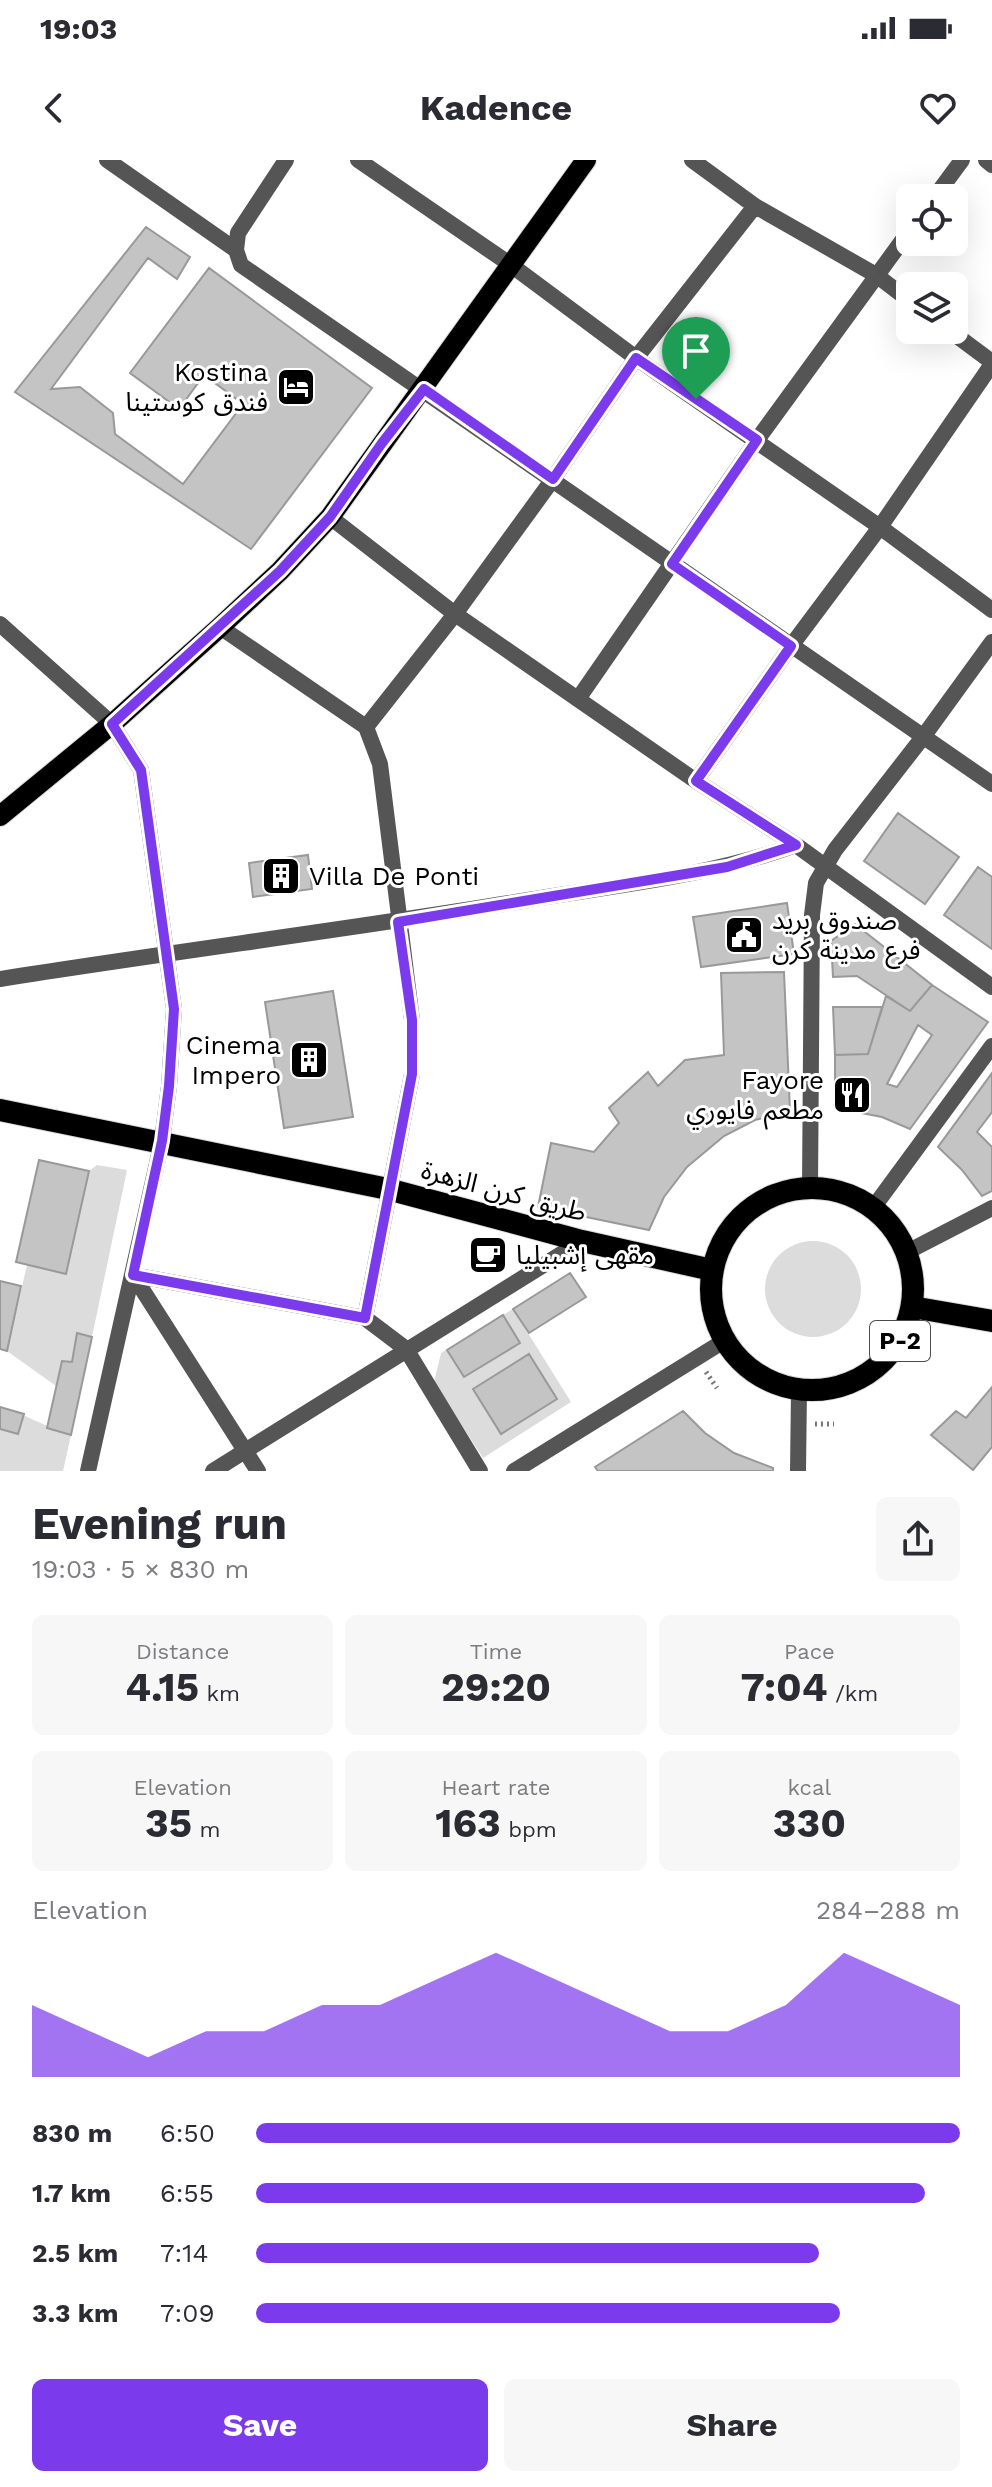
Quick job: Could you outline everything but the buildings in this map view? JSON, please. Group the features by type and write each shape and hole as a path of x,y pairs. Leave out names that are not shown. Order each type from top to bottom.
{"highway":[{"name":"طريق كرن الزهرة","path":"0,1110 388,1189 582,1241 712,1270"},
{"name":"P-2","path":"810,1188 843,1192 873,1208 893,1227 907,1252 914,1282 912,1307 900,1341 881,1364 857,1380 828,1389 799,1390 777,1385 738,1360 724,1341 714,1319 710,1294 712,1270 724,1238 746,1211 776,1194 810,1188"},
{"name":"P-2","path":"912,1307 992,1321"}],"main road":[{"path":"0,816 112,724 220,627 280,571 330,517 586,160"}],"street":[{"path":"107,160 236,250"},
{"path":"286,160 238,233 236,250 241,265 992,784"},
{"path":"358,160 511,265 636,358 880,527 992,610"},
{"path":"692,160 755,206 876,275 896,290"},
{"path":"944,184 962,160"},
{"path":"986,160 992,165"},
{"path":"366,727 455,614 636,358 755,206"},
{"path":"578,699 757,440 896,249"},
{"path":"696,781 880,527 992,363 967,344"},
{"path":"330,517 455,614 696,781 796,845 992,987"},
{"path":"0,624 112,724 141,770 174,1009 162,1141 88,1471"},
{"path":"220,627 366,727 380,764 412,1020 412,1074 365,1318"},
{"path":"810,1188 812,915 816,883 825,866 992,642"},
{"path":"0,979 398,922 727,867 796,845"},
{"path":"873,1208 992,1046"},
{"path":"907,1252 992,1208"},
{"path":"213,1471 582,1241"},
{"path":"133,1275 365,1318 406,1349 480,1471"},
{"path":"133,1275 258,1471"},
{"path":"514,1471 724,1341"},
{"path":"798,1471 799,1390"}],"shaded area":[{"path":"97,1165 127,1170 92,1337 77,1334 72,1362 62,1362 56,1386 7,1351 27,1265 66,1273 89,1171"},
{"path":"813,1241 832,1244 847,1255 858,1270 861,1289 858,1308 847,1323 832,1334 813,1337 794,1334 779,1323 768,1308 765,1289 768,1270 779,1255 794,1244"},
{"path":"513,1309 571,1402 483,1458 434,1382 441,1353"},
{"path":"0,1407 71,1435 63,1471 0,1471"}],"place":[{"name":"Kostina فندق كوستينا","path":"296,387"},
{"name":"Villa De Ponti","path":"281,876"},
{"name":"صندوق بريد فرع مدينة كرن","path":"744,935"},
{"name":"Cinema Impero","path":"309,1060"},
{"name":"Fayore مطعم فايوري","path":"852,1095"},
{"name":"مقهى إشبيليا","path":"488,1255"}],"route":[{"path":"636,358 696,399 757,440 672,564 791,646 696,781 796,845 727,867 398,922 412,1020 412,1074 365,1318 133,1275 162,1141 174,1009 141,770 112,724 280,571 330,517 424,389 553,479 636,358"}]}
